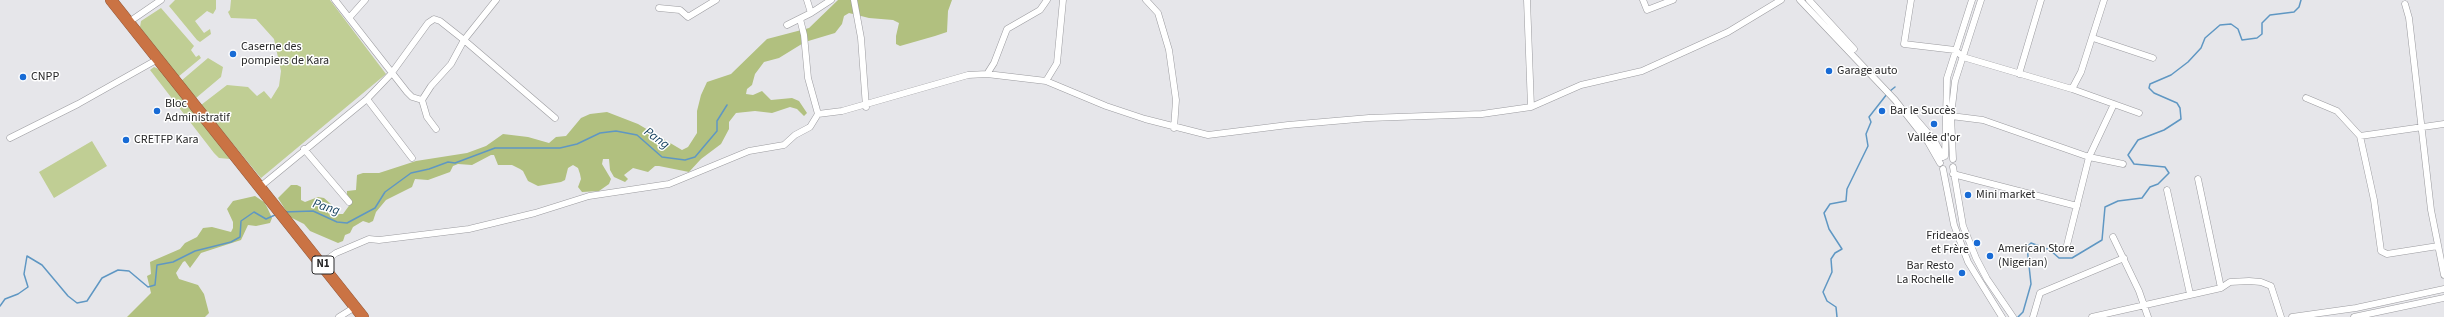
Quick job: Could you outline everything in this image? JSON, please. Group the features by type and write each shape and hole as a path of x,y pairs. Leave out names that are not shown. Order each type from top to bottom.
{"highway":[{"name":"N1","path":"111,0 322,263 363,317"}],"street":[{"path":"128,22 162,0"},
{"path":"335,0 391,74 412,97 422,100"},
{"path":"349,18 365,0"},
{"path":"422,100 431,86 451,64 464,40 496,0"},
{"path":"659,8 680,10 688,17 716,0"},
{"path":"807,0 811,13"},
{"path":"787,25 811,13 831,0"},
{"path":"854,0 861,38 866,105"},
{"path":"986,74 994,63 1007,29 1040,10 1047,0"},
{"path":"1046,80 1057,63 1063,0"},
{"path":"1146,0 1158,13 1169,50 1176,100 1174,128"},
{"path":"1527,0 1531,107"},
{"path":"1643,0 1647,10 1673,0"},
{"path":"818,114 866,105 968,75 986,74 1046,80 1106,106 1174,128 1208,135 1288,125 1443,114 1482,114 1531,107 1580,85 1642,71 1728,32 1782,0"},
{"path":"1800,0 1889,91"},
{"path":"1809,0 1934,140 1947,170 1953,170 2077,206"},
{"path":"1911,0 1904,44 1955,50 1963,57 2072,89 2138,112"},
{"path":"1972,0 1947,78 1942,161 1954,226 1968,262 2002,317"},
{"path":"1981,0 1955,81 1951,116 1953,170 1963,226 1976,258 1987,279 2013,317"},
{"path":"2019,74 2041,0"},
{"path":"2072,89 2093,38 2104,0"},
{"path":"2404,4 2409,18 2431,210 2444,274"},
{"path":"260,187 304,149 367,99 391,74 428,23 434,18 440,20 555,118"},
{"path":"322,263 336,253 369,239 379,240 469,229 535,213 589,196 669,184 749,151 784,145 795,135 810,128 818,114 808,78 804,36 800,19"},
{"path":"2093,38 2153,58"},
{"path":"10,138 78,104 158,59"},
{"path":"2306,98 2337,111 2360,136 2374,200 2381,251 2387,254 2438,246"},
{"path":"367,99 412,158"},
{"path":"422,100 427,116 436,128"},
{"path":"2066,248 2089,157 2114,104"},
{"path":"1951,116 1983,120 2089,157 2123,164"},
{"path":"2360,136 2422,129 2444,124"},
{"path":"304,149 349,202"},
{"path":"1942,161 1953,159"},
{"path":"2198,179 2221,288"},
{"path":"2167,190 2190,294"},
{"path":"2113,238 2124,258 2145,305 2148,317"},
{"path":"2033,317 2040,293 2124,258"},
{"path":"2092,317 2221,288 2230,282 2249,281 2261,282 2271,286 2280,317"},
{"path":"2292,317 2356,308 2444,289"},
{"path":"2357,317 2444,298"},
{"path":"339,317 355,308"}],"green space":[{"path":"175,0 216,0 216,9 213,14 207,11 195,21 204,33 210,29 211,34 200,42 197,40 169,6"},
{"path":"231,0 330,0 386,74 261,178 201,105 227,85 248,87 257,96 264,91 271,99 279,86 281,71 274,39 256,19 231,18 228,12 230,10"},
{"path":"838,0 952,0 948,11 947,32 935,36 900,46 896,44 899,23 893,20 869,18 849,13 844,16 842,24 835,33 805,42 779,58 764,62 755,74 752,85 747,89 746,94 753,95 762,91 771,100 792,98 799,101 807,113 804,116 797,109 790,107 772,113 755,111 736,113 729,122 729,129 721,144 701,159 689,172 659,166 655,166 648,172 633,168 624,175 628,179 625,182 614,177 610,170 609,159 603,159 602,164 611,179 609,184 599,191 582,192 578,187 581,179 578,168 573,165 568,168 565,180 538,186 528,181 523,171 520,169 512,165 498,165 494,155 491,155 472,165 458,164 453,166 450,172 428,180 415,179 412,187 386,200 376,212 373,221 369,223 363,221 353,227 350,233 345,235 343,241 338,243 310,231 304,224 290,217 278,198 291,185 297,185 301,187 301,200 305,202 318,197 324,198 332,205 334,214 343,214 351,203 347,195 347,191 356,190 357,175 363,173 379,173 416,161 467,153 486,146 503,134 528,137 549,143 556,137 566,136 581,118 590,114 607,112 638,124 682,150 688,147 697,133 697,111 701,95 707,82 731,74 767,39 809,28"},
{"path":"161,8 194,46 191,50 196,57 199,55 201,58 178,77 140,27 141,21"},
{"path":"208,58 223,67 221,77 196,98 181,81"},
{"path":"154,67 161,70 230,159 219,158 214,153 150,70"},
{"path":"92,141 107,166 54,198 39,172"},
{"path":"255,196 264,202 267,207 272,218 270,223 256,226 248,225 241,240 201,253 190,268 185,261 183,262 176,273 179,279 198,285 204,294 209,313 205,317 127,317 151,293 147,276 151,274 150,262 180,249 185,243 197,237 203,228 212,227 231,232 233,222 227,209 233,201"}],"waterway":[{"path":"2018,317 2023,312 2031,284 2027,247 2031,243 2050,250 2059,258 2072,258 2102,240 2105,207 2118,201 2142,198 2150,187 2158,184 2169,173 2165,167 2134,164 2128,155 2138,140 2164,130 2181,119 2180,108 2177,103 2154,93 2149,88 2150,84 2171,75 2188,62 2201,48 2205,38 2220,25 2231,24 2238,29 2242,40 2257,38 2262,34 2262,23 2270,15 2294,12 2299,7 2301,0"},
{"path":"1890,91 1895,87"},
{"path":"1837,317 1836,307 1827,301 1823,292 1832,272 1831,259 1835,253 1842,249 1829,229 1824,213 1830,204 1846,201 1847,189 1868,146 1866,134 1871,122 1869,117 1887,94"},
{"name":"Pang","path":"284,212 313,211 337,222 347,223 375,208 385,192 411,173 429,169 448,162 455,163 495,148 560,148 577,144 600,133 616,131 637,135 662,157 685,160 695,157 717,131 717,121 727,105"},
{"name":"Pang","path":"0,306 5,299 18,294 28,287 24,274 27,256 42,265 68,296 77,303 87,301 102,278 118,270 129,271 148,287 155,285 157,265 173,262 195,251 231,242 240,237 241,221 254,212 266,219 275,215"}],"place":[{"name":"Caserne des pompiers de Kara","path":"233,54"},
{"name":"Garage auto","path":"1829,71"},
{"name":"CNPP","path":"23,77"},
{"name":"Bloc Administratif","path":"157,111"},
{"name":"Bar le Succès","path":"1882,111"},
{"name":"Vallée d'or","path":"1934,124"},
{"name":"CRETFP Kara","path":"126,140"},
{"name":"Mini market","path":"1968,195"},
{"name":"Frideaos et Frère","path":"1977,243"},
{"name":"American Store (Nigerian)","path":"1990,256"},
{"name":"Bar Resto La Rochelle","path":"1962,273"}]}
